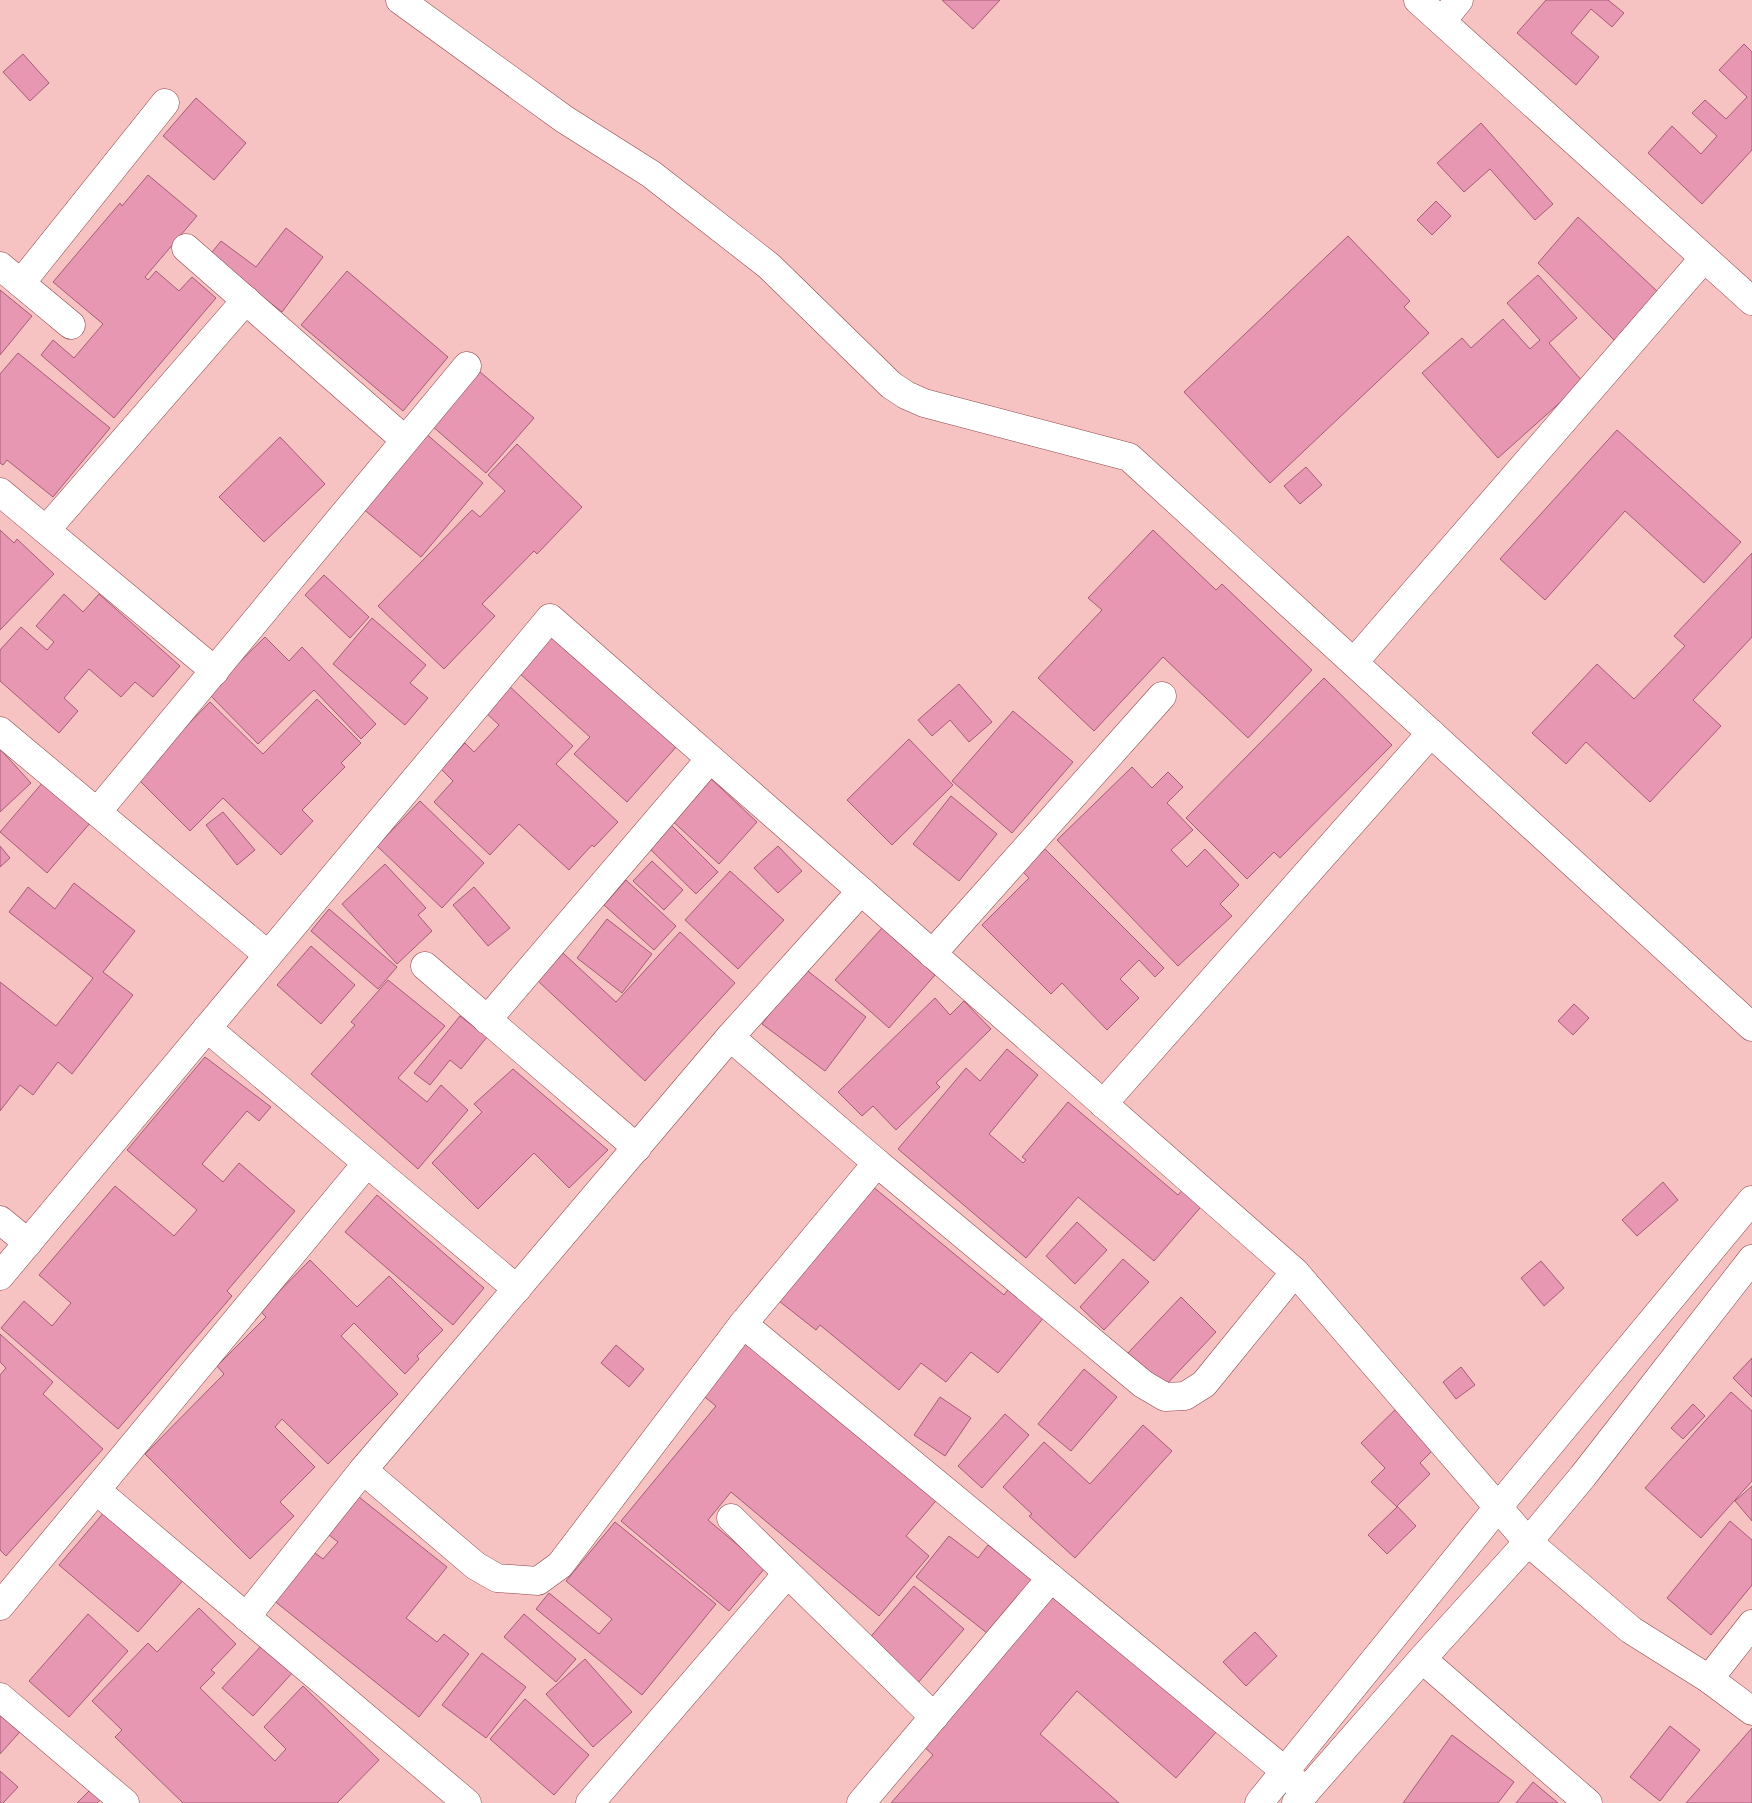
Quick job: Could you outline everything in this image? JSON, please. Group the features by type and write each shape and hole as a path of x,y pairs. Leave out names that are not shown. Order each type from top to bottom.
{"street":[{"path":"400,0 564,119 651,174 761,260 892,385 906,395 924,403 1129,457 1752,1027"},
{"path":"1418,0 1752,301"},
{"path":"1442,21 1459,0"},
{"path":"21,283 164,103"},
{"path":"186,248 405,440"},
{"path":"1354,662 1704,258"},
{"path":"0,266 71,324"},
{"path":"46,530 246,300"},
{"path":"97,812 467,366"},
{"path":"0,492 214,671"},
{"path":"0,1276 550,618 1295,1272 1499,1506 1528,1542 1631,1630 1709,1679 1752,1711"},
{"path":"932,954 1162,696"},
{"path":"0,731 268,955"},
{"path":"1102,1104 1432,733"},
{"path":"487,1020 710,759"},
{"path":"246,1617 363,1470 730,1037 861,891"},
{"path":"425,966 637,1148"},
{"path":"207,1028 517,1289"},
{"path":"730,1037 877,1164 1143,1384 1165,1397 1185,1396 1204,1384 1295,1272"},
{"path":"0,1606 367,1164"},
{"path":"363,1470 476,1566 497,1578 538,1581 560,1565 743,1324 877,1164"},
{"path":"1259,1803 1499,1506 1752,1200"},
{"path":"0,1220 28,1243"},
{"path":"743,1324 1285,1771 1300,1798 1528,1542 1583,1476 1752,1259"},
{"path":"96,1490 460,1801"},
{"path":"731,1518 934,1717"},
{"path":"590,1803 787,1574"},
{"path":"861,1803 1051,1578"},
{"path":"1709,1679 1752,1624"},
{"path":"1422,1659 1588,1803"},
{"path":"0,1697 125,1803"}],"building":[{"path":"942,0 1000,0 973,29"},
{"path":"1546,0 1608,0 1624,13 1612,27 1591,9 1571,33 1599,57 1576,85 1517,33"},
{"path":"1744,44 1752,52 1752,150 1702,204 1648,153 1672,126 1701,154 1717,136 1692,113 1705,100 1726,119 1747,97 1719,70"},
{"path":"23,54 49,83 30,101 3,72"},
{"path":"196,98 246,143 214,180 163,136"},
{"path":"1481,123 1553,204 1535,220 1490,169 1464,192 1437,163"},
{"path":"148,175 197,216 145,277 148,280 156,271 179,291 192,277 216,298 114,418 41,355 53,340 74,358 103,324 53,282 120,203 122,206"},
{"path":"1436,201 1451,216 1432,235 1417,220"},
{"path":"1578,217 1658,292 1615,341 1538,263"},
{"path":"286,228 323,257 282,312 209,256 221,241 256,267"},
{"path":"1348,236 1410,301 1404,307 1429,333 1270,483 1184,392"},
{"path":"347,271 448,357 403,411 301,325"},
{"path":"1538,275 1577,318 1549,343 1583,382 1498,458 1422,373 1462,338 1471,348 1503,319 1530,349 1540,340 1507,303"},
{"path":"0,290 32,316 0,355"},
{"path":"18,353 110,428 53,497 7,460 3,465 0,463 0,374"},
{"path":"479,371 534,418 486,473 431,425"},
{"path":"1617,430 1741,542 1704,583 1625,511 1545,600 1500,559"},
{"path":"424,432 483,483 421,557 361,507"},
{"path":"280,437 325,484 264,542 219,497"},
{"path":"517,444 582,507 537,554 534,551 482,604 495,616 444,669 378,606 472,510 480,517 505,491 488,475"},
{"path":"1306,467 1322,485 1300,504 1284,486"},
{"path":"0,530 14,543 17,539 54,574 0,630"},
{"path":"1153,530 1216,590 1222,584 1312,670 1248,738 1163,657 1094,731 1038,678 1102,610 1088,598"},
{"path":"1752,553 1752,637 1693,700 1721,726 1650,802 1586,742 1566,764 1532,733 1597,664 1634,699 1685,646 1674,636"},
{"path":"324,575 369,617 350,638 305,595"},
{"path":"64,594 83,612 99,594 180,666 153,697 135,682 121,697 89,669 64,698 78,711 59,733 0,681 0,650 21,627 47,650 54,642 36,626"},
{"path":"372,618 426,665 410,683 428,698 405,725 333,664"},
{"path":"553,633 677,746 627,802 574,754 590,737 518,672"},
{"path":"265,637 289,661 302,647 376,724 361,739 314,690 258,744 208,693"},
{"path":"1324,678 1392,745 1280,858 1274,852 1247,879 1186,818"},
{"path":"506,683 573,746 556,764 618,822 594,847 592,845 569,870 519,824 490,855 434,802 453,781 441,769 465,743 474,752 499,725 482,709"},
{"path":"959,684 992,722 969,742 950,720 932,736 918,720"},
{"path":"317,699 361,743 341,763 345,767 302,810 313,821 281,855 223,798 190,831 139,780 162,756 159,754 210,702 263,754"},
{"path":"1013,711 1073,762 1012,833 952,781"},
{"path":"909,739 953,785 892,845 847,800"},
{"path":"0,749 31,783 0,812"},
{"path":"1132,767 1152,788 1168,772 1183,787 1167,803 1193,830 1171,850 1187,867 1205,849 1239,885 1220,904 1232,916 1178,966 1057,840"},
{"path":"706,774 757,822 719,864 667,816"},
{"path":"44,781 91,822 47,873 0,832"},
{"path":"951,796 997,834 959,881 913,844"},
{"path":"420,801 484,863 442,908 377,846"},
{"path":"223,812 255,850 237,865 206,825"},
{"path":"669,823 718,872 696,894 646,845"},
{"path":"0,846 10,858 0,867"},
{"path":"778,846 802,871 778,893 754,868"},
{"path":"1045,849 1164,968 1155,977 1139,960 1120,979 1139,998 1107,1030 1062,983 1051,994 982,925 1029,878 1022,871"},
{"path":"652,861 683,890 664,910 633,881"},
{"path":"385,864 426,908 418,915 432,931 397,964 342,904"},
{"path":"730,871 784,920 738,969 685,920"},
{"path":"626,880 676,926 654,950 604,905"},
{"path":"74,883 135,931 103,972 133,995 72,1074 58,1062 33,1095 20,1085 0,1111 0,982 56,1026 93,978 9,912 28,887 55,909"},
{"path":"474,887 510,928 488,946 453,905"},
{"path":"329,909 397,967 378,989 311,931"},
{"path":"607,919 652,954 622,993 577,958"},
{"path":"882,928 935,975 889,1028 835,980"},
{"path":"680,932 735,983 645,1081 538,981 563,953 616,1002"},
{"path":"311,946 355,985 321,1024 277,985"},
{"path":"804,968 866,1017 825,1071 762,1024"},
{"path":"388,980 445,1026 398,1078 427,1102 441,1085 468,1110 418,1169 311,1074 355,1025 351,1022"},
{"path":"935,998 950,1015 964,1001 991,1029 936,1083 940,1087 896,1130 873,1106 862,1116 838,1092"},
{"path":"1574,1004 1589,1018 1573,1035 1558,1021"},
{"path":"460,1016 487,1037 461,1069 450,1060 430,1085 414,1073"},
{"path":"1007,1049 1038,1075 989,1134 1023,1163 1026,1160 1022,1157 1068,1102 1178,1195 1187,1185 1206,1201 1154,1261 1078,1197 1026,1258 898,1149 966,1068 980,1081"},
{"path":"205,1057 271,1107 259,1121 247,1111 202,1164 223,1182 239,1163 295,1211 227,1291 232,1296 118,1429 1,1328 24,1301 52,1326 71,1303 39,1275 115,1186 174,1236 197,1210 127,1150"},
{"path":"513,1069 608,1150 569,1188 534,1153 478,1209 432,1163 482,1112 474,1104"},
{"path":"1663,1182 1678,1200 1637,1236 1622,1220"},
{"path":"872,1186 1004,1295 1010,1287 1045,1316 998,1373 971,1352 946,1382 921,1363 899,1390 820,1325 816,1330 779,1301"},
{"path":"377,1195 484,1288 453,1325 345,1232"},
{"path":"1077,1222 1107,1250 1075,1284 1046,1256"},
{"path":"1123,1259 1149,1282 1104,1330 1080,1307"},
{"path":"310,1260 357,1307 389,1276 443,1330 417,1356 419,1359 405,1374 354,1323 341,1336 398,1394 328,1464 282,1419 275,1427 315,1467 280,1502 294,1516 250,1559 145,1454 224,1374 217,1366 266,1317 260,1311"},
{"path":"1541,1261 1564,1288 1544,1306 1521,1278"},
{"path":"1181,1297 1216,1332 1164,1387 1128,1353"},
{"path":"0,1334 53,1382 43,1394 103,1449 6,1556 0,1550 0,1375 6,1368 0,1362"},
{"path":"749,1336 940,1496 906,1536 929,1556 879,1616 731,1492 708,1520 765,1568 729,1611 621,1521 716,1406 701,1394"},
{"path":"616,1345 644,1369 629,1387 601,1363"},
{"path":"1752,1358 1752,1397 1733,1378"},
{"path":"1461,1367 1475,1385 1456,1399 1443,1382"},
{"path":"1084,1369 1117,1397 1071,1451 1038,1424"},
{"path":"1731,1392 1752,1411 1752,1481 1701,1538 1645,1488"},
{"path":"940,1397 971,1418 945,1456 914,1435"},
{"path":"1693,1404 1705,1416 1683,1439 1671,1428"},
{"path":"1399,1406 1438,1445 1420,1463 1430,1474 1397,1506 1416,1526 1387,1554 1368,1535 1397,1507 1371,1482 1385,1468 1361,1443"},
{"path":"1005,1414 1029,1435 982,1488 958,1466"},
{"path":"1143,1425 1172,1451 1075,1558 1029,1516 1032,1514 1003,1487 1044,1442 1090,1484"},
{"path":"1752,1486 1752,1521 1735,1501"},
{"path":"359,1497 447,1567 406,1618 437,1642 444,1634 469,1654 419,1717 272,1599 311,1550 323,1559 338,1542 329,1535"},
{"path":"106,1510 186,1577 138,1632 59,1565"},
{"path":"1730,1521 1752,1540 1752,1585 1711,1635 1667,1598"},
{"path":"615,1522 716,1604 642,1695 536,1609 549,1593 599,1634 612,1619 566,1581"},
{"path":"949,1536 978,1558 988,1545 1035,1582 992,1637 916,1577"},
{"path":"914,1586 964,1629 917,1684 867,1641"},
{"path":"1054,1589 1217,1731 1176,1778 1077,1691 1040,1734 1119,1803 891,1803 933,1755 921,1744"},
{"path":"199,1608 236,1644 211,1670 215,1673 200,1688 275,1761 286,1749 264,1727 303,1686 379,1760 337,1803 183,1803 115,1737 122,1730 92,1701 148,1643 157,1652"},
{"path":"88,1614 128,1651 69,1717 29,1681"},
{"path":"524,1614 576,1659 556,1682 504,1637"},
{"path":"1255,1632 1277,1656 1246,1686 1223,1662"},
{"path":"264,1643 294,1671 253,1716 222,1688"},
{"path":"482,1653 526,1687 486,1738 442,1705"},
{"path":"585,1659 632,1712 593,1747 546,1694"},
{"path":"0,1699 27,1724 0,1754"},
{"path":"525,1699 589,1755 554,1795 490,1739"},
{"path":"1670,1726 1700,1750 1660,1801 1630,1777"},
{"path":"1752,1728 1752,1803 1686,1803"},
{"path":"1452,1735 1514,1782 1498,1803 1403,1803"},
{"path":"0,1771 18,1787 3,1803 0,1803"},
{"path":"98,1782 108,1792 97,1803 77,1803"},
{"path":"1533,1782 1558,1803 1516,1803"}]}
